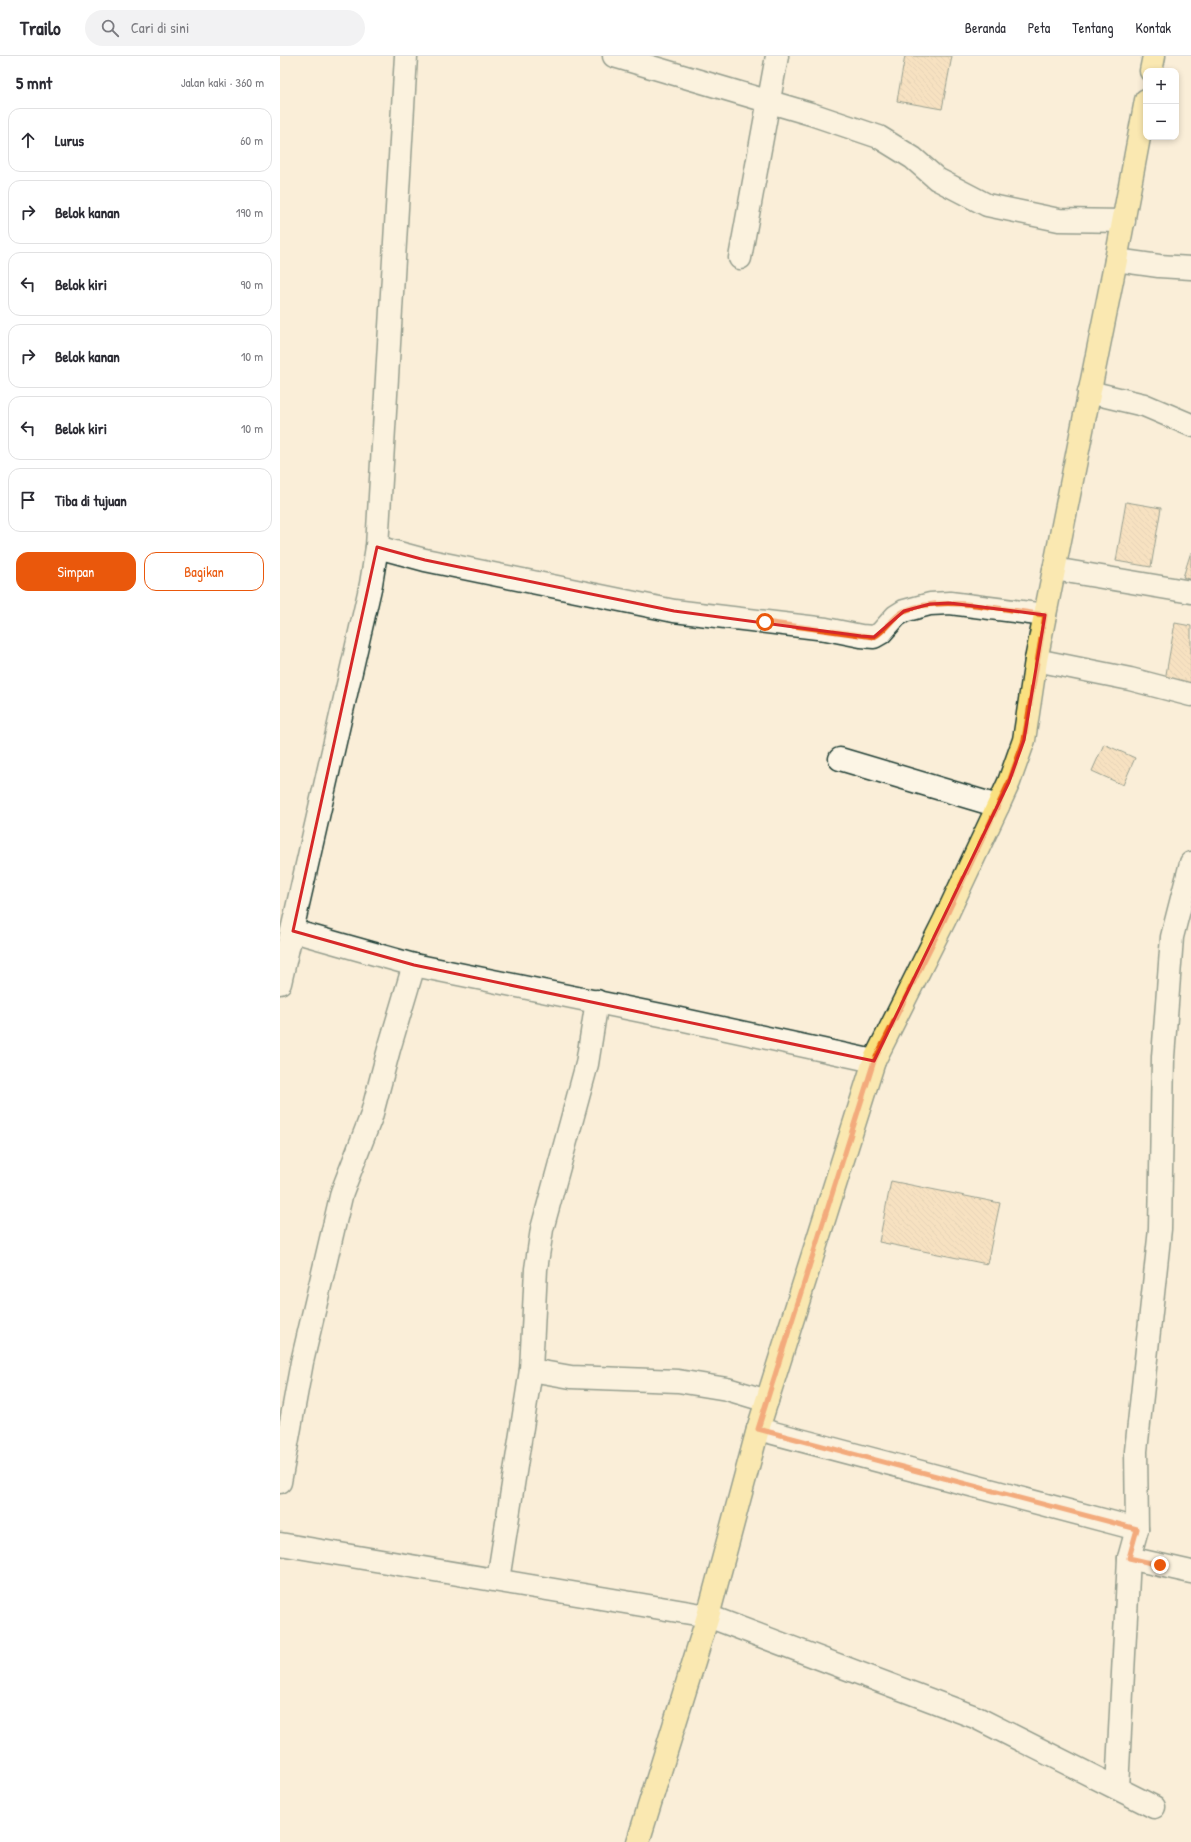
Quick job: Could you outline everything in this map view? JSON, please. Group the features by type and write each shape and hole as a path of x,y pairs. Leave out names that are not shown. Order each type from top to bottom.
{"main road":[{"path":"1152,68 1154,56"},
{"path":"638,1842 708,1616 758,1429 874,1061 944,921 998,806 1009,782 1024,740 1036,660 1124,221 1145,104"}],"street":[{"path":"280,983 371,584 377,547 406,56"},
{"path":"614,56 811,114 879,137 913,158 937,179 987,205 1059,220 1124,221"},
{"path":"740,258 777,56"},
{"path":"1116,260 1159,266 1191,268"},
{"path":"1089,392 1144,405 1191,425"},
{"path":"377,547 425,560 674,611 826,629 861,636 874,637 881,633 896,616 904,611 930,604 950,603 1045,615"},
{"path":"1054,568 1191,592"},
{"path":"1036,660 1130,679 1191,695"},
{"path":"840,759 998,806"},
{"path":"1117,1788 1129,1558 1137,1529 1136,1450 1160,1229 1163,1057 1172,937 1191,862"},
{"path":"293,931 414,965 597,1001 874,1061"},
{"path":"280,1482 302,1362 342,1192 371,1117 414,965"},
{"path":"498,1580 531,1370 536,1269 542,1229 587,1064 597,1001"},
{"path":"531,1370 571,1377 678,1381 727,1389 767,1401"},
{"path":"758,1429 1137,1529"},
{"path":"280,1544 708,1616 975,1717 1154,1807"},
{"path":"1129,1558 1191,1572"}],"highlighted area":[{"path":"377,547 425,560 674,611 861,636 874,637 904,611 930,604 950,603 1045,615 1024,740 1009,782 874,1061 414,965 293,931"}],"building":[{"path":"905,56 952,56 942,109 897,101"},
{"path":"1126,502 1161,508 1151,567 1116,561"},
{"path":"1191,552 1191,580 1183,577"},
{"path":"1175,623 1191,626 1191,684 1165,680"},
{"path":"1104,744 1135,758 1123,785 1092,771"},
{"path":"891,1181 1000,1203 987,1264 879,1242"}],"route":[{"path":"765,622 826,629 874,637 881,633 896,616 904,611 930,604 950,603 1045,615 1036,660 1024,740 1009,782 944,921 874,1061 758,1429 1137,1529 1129,1558 1160,1565"}]}
